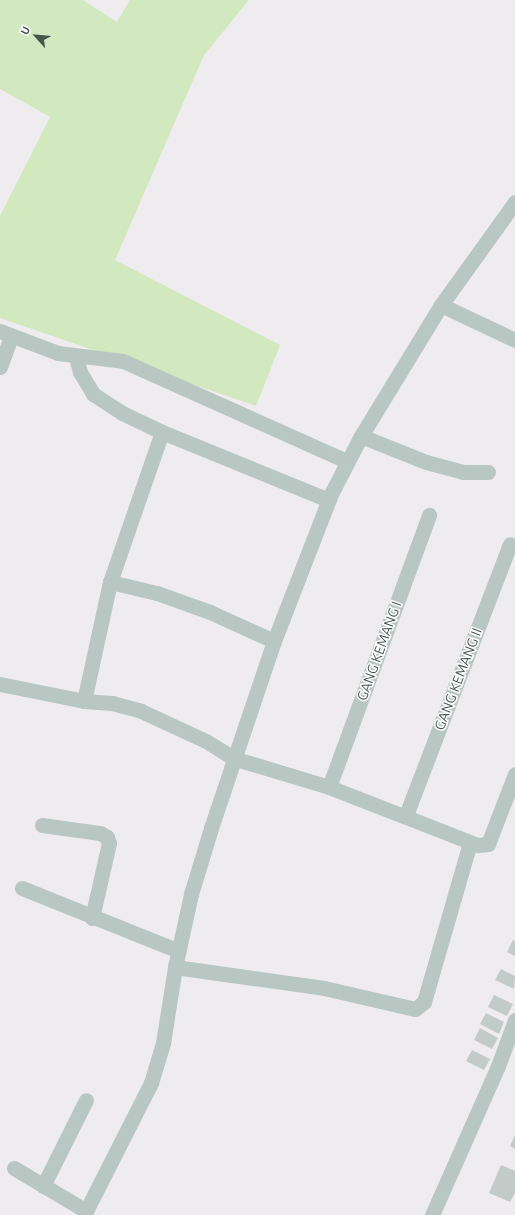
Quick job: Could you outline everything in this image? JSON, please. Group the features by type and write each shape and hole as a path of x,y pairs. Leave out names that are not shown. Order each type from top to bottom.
{"street":[{"path":"14,1168 85,1213 151,1083 163,1043 175,968 191,894 233,758 274,642 329,500 347,461 361,436 441,305 515,202"},
{"path":"441,305 515,340"},
{"path":"0,367 6,333 58,353 76,357 123,361 347,461"},
{"path":"76,357 80,372 93,394 122,413 162,432 329,500"},
{"path":"84,702 110,582 162,432"},
{"path":"361,436 426,462 463,472 488,472"},
{"name":"GANG KEMANG I","path":"329,787 429,515"},
{"name":"GANG KEMANG II","path":"406,815 510,544"},
{"path":"110,582 157,593 204,609 274,642"},
{"path":"0,684 84,702 112,703 141,711 206,741 233,758 329,787 406,815 470,843 488,844 515,774"},
{"path":"42,825 100,833 107,837 110,843 92,918"},
{"path":"175,968 324,988 415,1009 424,1002 470,843"},
{"path":"22,888 92,918 179,951"},
{"path":"432,1215 498,1066 515,1020"},
{"path":"498,1066 515,1056"},
{"path":"43,1186 86,1100"}],"green space":[{"path":"0,0 83,0 117,22 130,0 249,0 204,55 115,260 280,345 256,406 0,318 0,216 50,117 0,89"}],"building":[{"path":"513,940 515,941 515,956 507,952"},
{"path":"501,969 515,976 514,989 495,980"},
{"path":"494,995 513,1004 507,1016 488,1007"},
{"path":"486,1013 504,1022 499,1034 480,1024"},
{"path":"480,1028 498,1038 492,1049 474,1040"},
{"path":"472,1050 490,1059 484,1070 466,1061"},
{"path":"515,1135 515,1149 510,1146"},
{"path":"501,1165 515,1171 515,1193 510,1202 489,1193"}]}
